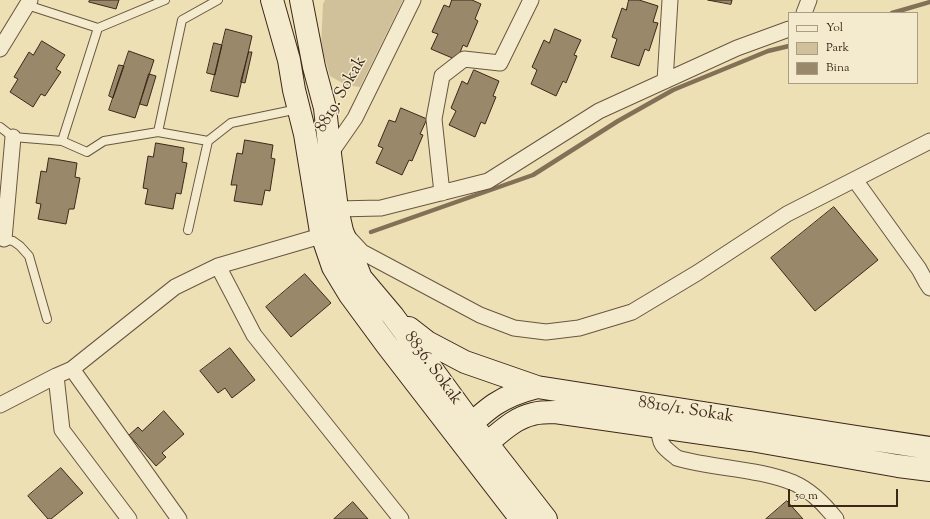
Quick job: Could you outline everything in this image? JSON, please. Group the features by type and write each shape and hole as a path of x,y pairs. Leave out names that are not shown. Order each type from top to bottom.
{"street":[{"path":"272,0 289,60 294,90 327,211"},
{"path":"301,0 314,67 325,108 330,154 327,211"},
{"name":"8819. Sokak","path":"330,154 355,118 414,0"},
{"path":"442,193 434,119 442,76 464,59 500,63 532,0"},
{"path":"665,81 670,0"},
{"path":"804,12 809,0"},
{"path":"0,49 29,2"},
{"path":"327,211 381,208 488,181 598,112 737,48 788,29"},
{"path":"2,239 13,137"},
{"path":"0,405 72,369 176,287 218,266 332,233 362,252 480,315 514,328 546,332 579,328 632,312 698,273 787,214 930,141"},
{"path":"854,180 919,269 930,288"},
{"name":"8836. Sokak","path":"327,211 332,233 361,278 393,316 465,430 480,449 546,519"},
{"path":"332,233 333,267 350,294 386,344 465,430"},
{"path":"218,266 254,335 401,519"},
{"path":"393,316 427,342 465,362 500,376 537,387"},
{"path":"72,369 179,519"},
{"path":"56,376 62,430 129,519"},
{"name":"8810/1. Sokak","path":"465,430 500,400 518,392 537,387 857,438 930,448"},
{"name":"8810/1. Sokak","path":"480,449 509,425 520,419 533,414 555,412 751,440 898,466 930,470"},
{"path":"659,427 659,440 668,451 677,458 769,476 795,484 811,494 826,507 836,519"},
{"path":"480,449 521,519"}],"lane":[{"path":"29,2 98,28 165,0"},
{"path":"158,132 182,20 218,0"},
{"path":"62,141 98,28"},
{"path":"188,230 208,141 231,123 299,109"},
{"path":"0,126 13,137 62,141 87,152 104,141 158,132 208,141"},
{"path":"2,239 13,241 29,256 47,319"}],"green space":[{"path":"325,0 403,0 360,87 346,85 330,76 321,46 323,4"}],"building":[{"path":"90,0 119,0 116,9 89,2"},
{"path":"452,0 472,0 481,4 475,19 478,21 467,47 463,45 457,60 431,49 438,34 432,32 444,5 449,7"},
{"path":"629,0 639,0 658,6 653,22 658,23 649,51 645,49 639,66 611,57 617,39 612,37 622,8 626,10"},
{"path":"708,0 732,0 731,4"},
{"path":"226,29 252,36 238,97 211,91"},
{"path":"555,29 581,40 574,55 577,56 566,83 563,81 556,96 531,84 537,70 532,67 544,40 549,43"},
{"path":"42,41 65,55 56,69 61,72 45,96 41,94 33,107 10,92 18,79 14,77 29,52 33,55"},
{"path":"214,43 222,45 215,75 207,73"},
{"path":"129,51 154,60 135,118 109,110"},
{"path":"249,52 252,52 245,83 241,82"},
{"path":"119,65 124,66 113,98 109,96"},
{"path":"474,70 499,81 493,96 496,97 485,124 481,122 475,137 449,125 456,111 451,108 462,81 467,84"},
{"path":"149,74 156,76 147,106 140,104"},
{"path":"401,108 427,119 420,134 423,135 412,161 409,160 402,175 376,163 383,148 378,146 389,120 395,122"},
{"path":"245,140 273,145 271,158 275,159 270,191 265,190 262,205 234,201 237,185 231,185 237,153 242,154"},
{"path":"156,143 184,148 182,162 187,163 181,194 176,193 173,209 145,204 148,189 143,188 148,156 153,157"},
{"path":"49,158 77,163 75,177 80,178 74,209 69,209 66,224 38,219 41,204 36,203 41,171 46,172"},
{"path":"834,207 878,260 815,311 771,258"},
{"path":"305,274 331,303 291,337 266,307"},
{"path":"230,348 255,380 232,398 225,388 218,393 200,371"},
{"path":"164,411 184,434 162,453 166,457 156,466 129,435 138,427 142,431"},
{"path":"61,468 83,493 51,519 48,519 28,496"},
{"path":"787,501 803,519 766,519"},
{"path":"353,502 368,519 334,519"}],"waterway":[{"path":"895,12 930,2"},
{"path":"371,232 533,175 618,121 673,90 768,51 788,46"}]}
